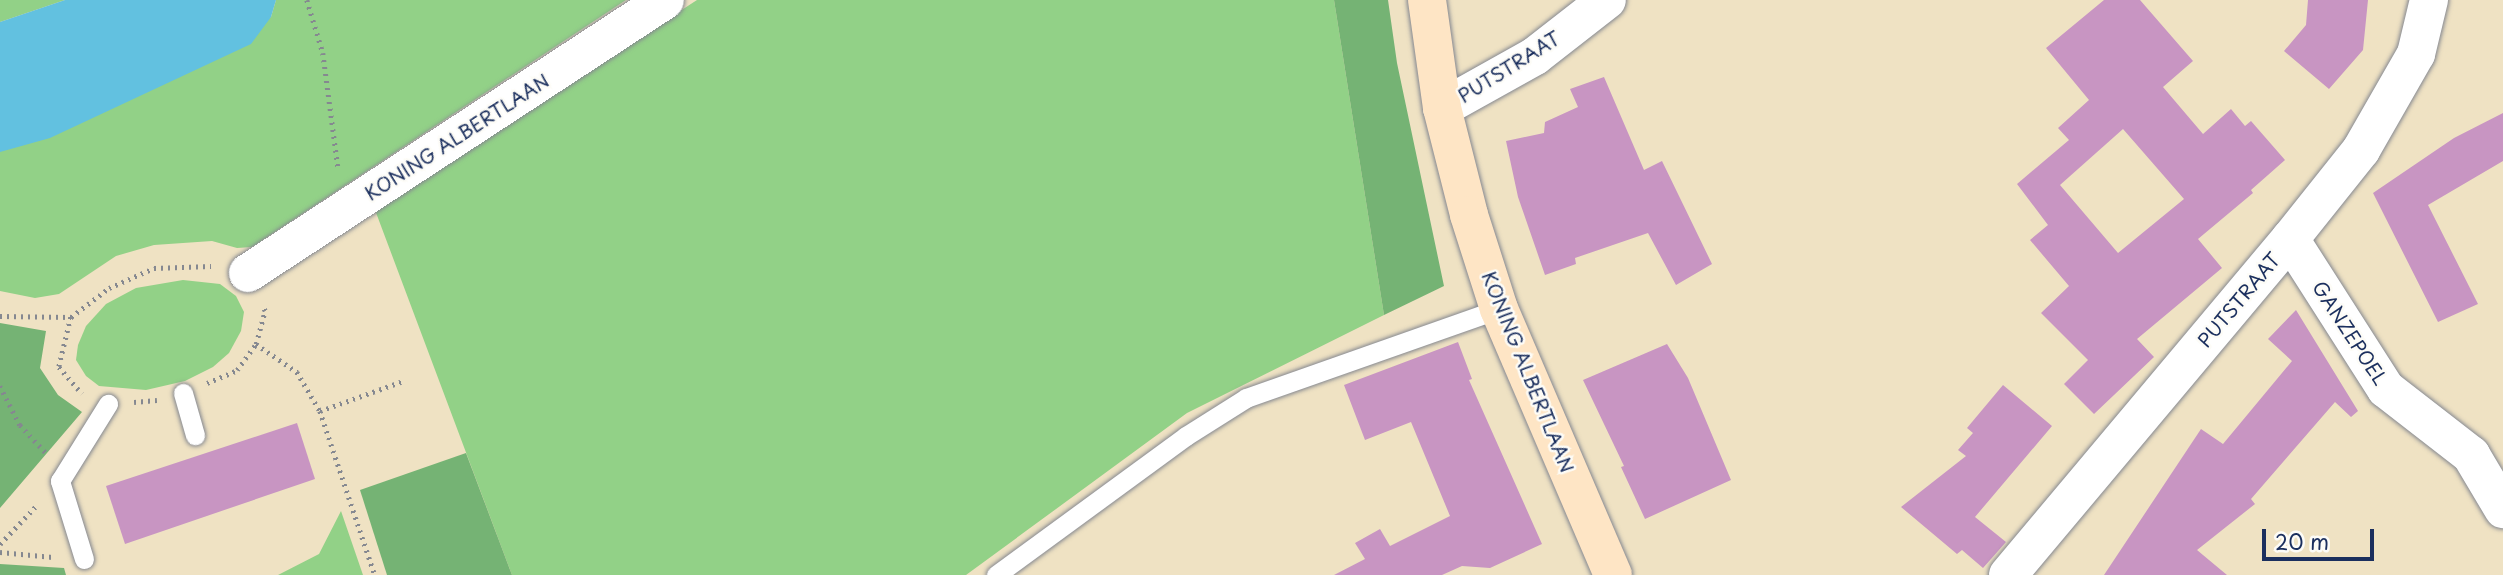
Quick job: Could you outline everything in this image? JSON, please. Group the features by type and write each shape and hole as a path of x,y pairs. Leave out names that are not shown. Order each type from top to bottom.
{"street":[{"name":"KONING ALBERTLAAN","path":"248,273 665,0"},
{"name":"KONING ALBERTLAAN","path":"1427,0 1442,108 1469,215 1499,309 1613,575"},
{"name":"PUTSTRAAT","path":"1442,108 1535,56 1607,0"},
{"name":"PUTSTRAAT","path":"2008,575 2290,239 2361,149 2416,54 2429,0"},
{"name":"GANZEPOEL","path":"2290,239 2386,389 2471,455 2503,509"}],"lane":[{"path":"996,575 1186,436 1246,398 1499,309"},
{"path":"183,393 195,435"},
{"path":"84,559 60,481 108,404"}],"path":[{"path":"307,0 323,53 344,211"},
{"path":"0,316 71,317 109,288 154,268 203,264 248,273"},
{"path":"71,317 59,367 78,391 108,404"},
{"path":"256,344 297,372 320,411 375,575"},
{"path":"320,411 403,381"},
{"path":"0,386 20,425 49,457 60,481 0,544"},
{"path":"0,552 84,559"}],"green space":[{"path":"0,0 65,0 0,22"},
{"path":"276,0 626,0 252,247 237,248 212,241 154,245 116,256 59,294 35,298 0,291 0,137 271,17"},
{"path":"697,0 1334,0 1384,315 1187,413 966,575 512,575 375,210"},
{"path":"1334,0 1388,0 1397,63 1444,286 1384,315"},
{"path":"183,280 220,284 236,296 244,312 241,331 229,353 213,367 185,381 146,390 99,386 86,376 76,360 78,345 86,326 106,304 136,288"},
{"path":"0,323 46,331 40,368 58,395 82,412 0,508"},
{"path":"466,453 512,575 387,575 360,490"},
{"path":"341,511 363,575 278,575 319,554"},
{"path":"0,564 64,568 66,575 0,575"}],"water":[{"path":"65,0 276,0 271,17 251,44 50,138 0,152 0,22"}],"building":[{"path":"2104,0 2140,0 2193,61 2163,87 2203,134 2231,109 2245,126 2251,121 2285,160 2251,190 2253,193 2198,239 2222,268 2137,339 2154,357 2094,414 2064,384 2088,360 2041,313 2069,286 2030,240 2048,225 2017,184 2069,140 2058,128 2089,100 2046,48","holes":["2123,129 2184,199 2118,253 2060,185"]},
{"path":"2308,0 2368,0 2363,50 2329,89 2284,51 2306,25"},
{"path":"1604,77 1644,170 1662,161 1712,264 1676,285 1648,233 1575,258 1576,264 1545,275 1518,197 1506,141 1544,133 1545,122 1578,107 1570,89"},
{"path":"2503,113 2503,161 2428,205 2478,304 2438,322 2373,193 2454,138"},
{"path":"2296,310 2358,411 2351,417 2335,402 2251,499 2255,504 2197,550 2227,575 2104,575 2201,429 2223,444 2292,361 2268,339"},
{"path":"1458,342 1472,379 1469,380 1542,544 1490,568 1462,566 1442,575 1334,575 1365,559 1355,543 1380,529 1390,546 1450,516 1411,422 1365,440 1344,385"},
{"path":"1667,344 1688,378 1731,480 1645,519 1621,467 1624,466 1583,380"},
{"path":"2003,385 2052,426 1975,517 2006,542 1983,568 1962,550 1957,554 1901,507 1966,456 1958,450 1973,433 1967,428"},
{"path":"297,423 315,479 125,544 106,486"}]}
